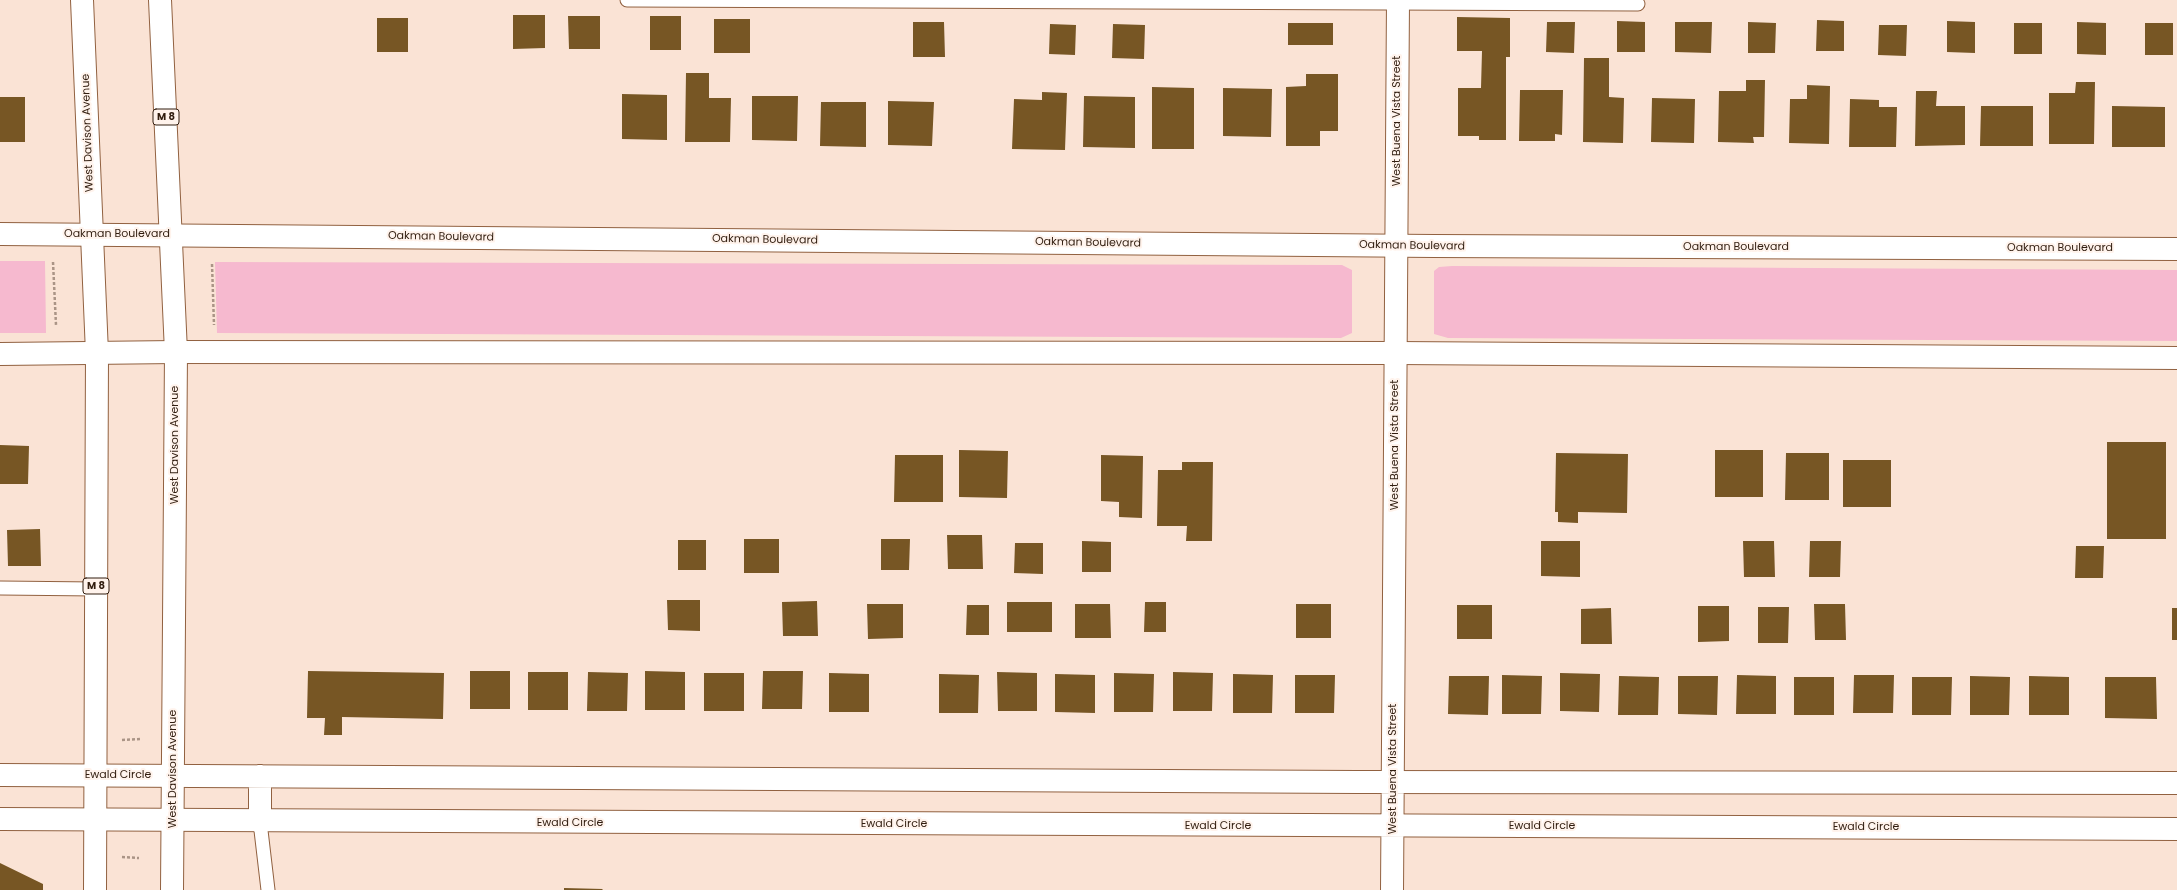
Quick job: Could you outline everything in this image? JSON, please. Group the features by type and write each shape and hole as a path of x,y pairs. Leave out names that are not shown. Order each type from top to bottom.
{"main road":[{"name":"West Davison Avenue","path":"82,0 97,354 95,890"},
{"name":"West Davison Avenue","path":"160,0 176,352 172,890"},
{"name":"West Buena Vista Street","path":"1392,890 1398,2"},
{"name":"Oakman Boulevard","path":"0,234 91,233 1396,246 2177,248"},
{"path":"0,354 176,352 1396,353 2177,358"},
{"name":"Ewald Circle","path":"0,775 2177,783"},
{"path":"260,776 260,822"},
{"name":"Ewald Circle","path":"0,819 260,822 2177,829"}],"lane":[{"path":"627,0 1638,4"},
{"path":"0,588 96,589"},
{"path":"260,822 268,890"}],"path":[{"path":"53,261 56,327"},
{"path":"212,264 214,332"},
{"path":"116,740 142,739"},
{"path":"116,857 139,858"}],"shaded area":[{"path":"0,261 45,261 46,333 0,333"},
{"path":"215,262 1342,265 1352,270 1352,333 1341,338 217,333"},
{"path":"1439,267 2177,270 2177,341 1448,338 1434,334 1434,271"}],"building":[{"path":"513,15 545,15 545,48 513,49"},
{"path":"568,16 600,16 600,49 569,49"},
{"path":"650,16 681,16 681,50 650,50"},
{"path":"1457,17 1510,18 1510,57 1506,57 1506,140 1479,140 1479,136 1458,136 1458,88 1481,88 1482,51 1457,51"},
{"path":"377,18 408,18 408,52 377,52"},
{"path":"714,19 750,19 750,53 714,53"},
{"path":"1817,20 1844,21 1844,51 1816,51"},
{"path":"1617,21 1645,22 1645,52 1617,52"},
{"path":"1947,21 1975,22 1975,53 1947,52"},
{"path":"913,22 944,22 945,57 913,57"},
{"path":"1547,22 1575,22 1574,53 1546,52"},
{"path":"1675,22 1712,22 1711,53 1675,52"},
{"path":"1748,22 1776,23 1775,53 1748,53"},
{"path":"2077,22 2106,23 2106,55 2077,54"},
{"path":"1288,23 1333,23 1333,45 1288,45"},
{"path":"2014,23 2042,23 2042,54 2014,54"},
{"path":"2145,23 2173,23 2173,55 2145,55"},
{"path":"1050,24 1076,25 1075,55 1049,54"},
{"path":"1113,24 1145,25 1144,59 1112,58"},
{"path":"1879,25 1907,25 1906,56 1878,55"},
{"path":"1584,58 1609,58 1609,97 1624,98 1623,143 1583,142"},
{"path":"686,73 709,73 709,98 731,98 730,142 685,142"},
{"path":"1306,74 1338,74 1338,131 1320,131 1320,146 1286,146 1286,87 1306,86"},
{"path":"1746,80 1765,80 1764,137 1753,137 1754,143 1718,142 1719,91 1746,91"},
{"path":"2076,82 2095,82 2094,144 2049,144 2049,93 2075,93"},
{"path":"1807,85 1830,86 1829,144 1789,143 1790,99 1807,99"},
{"path":"1152,87 1194,88 1194,149 1152,149"},
{"path":"1223,88 1272,89 1271,137 1223,136"},
{"path":"1520,90 1563,90 1562,135 1555,134 1555,141 1519,141"},
{"path":"1916,91 1937,91 1936,106 1965,106 1965,145 1915,146"},
{"path":"1042,92 1067,93 1065,150 1012,149 1014,99 1042,100"},
{"path":"622,94 667,95 667,140 622,139"},
{"path":"752,96 798,96 797,141 752,140"},
{"path":"1084,96 1135,97 1135,148 1083,147"},
{"path":"0,97 25,97 25,142 0,142"},
{"path":"1652,98 1695,99 1694,143 1651,142"},
{"path":"1850,99 1879,100 1879,107 1897,107 1896,147 1849,147"},
{"path":"888,101 934,102 932,146 888,145"},
{"path":"821,102 866,102 866,147 820,146"},
{"path":"1981,106 2033,106 2033,146 1980,146"},
{"path":"2112,106 2165,107 2165,147 2112,147"},
{"path":"2107,442 2166,442 2166,539 2107,539"},
{"path":"0,445 29,446 28,484 0,484"},
{"path":"959,450 1008,451 1007,498 959,497"},
{"path":"1715,450 1763,450 1763,497 1715,497"},
{"path":"1556,453 1628,454 1627,513 1578,512 1578,523 1558,522 1558,512 1555,512"},
{"path":"1786,453 1829,453 1829,500 1785,500"},
{"path":"895,455 943,455 943,502 894,502"},
{"path":"1101,455 1143,456 1142,518 1119,517 1119,502 1101,501"},
{"path":"1843,460 1891,460 1891,507 1843,507"},
{"path":"1182,462 1213,462 1212,541 1186,541 1187,526 1157,526 1158,470 1182,470"},
{"path":"40,529 41,566 8,566 7,530"},
{"path":"947,535 982,535 983,569 948,569"},
{"path":"744,539 779,539 779,573 744,573"},
{"path":"881,539 910,539 909,570 881,570"},
{"path":"678,540 706,540 706,570 678,570"},
{"path":"1082,541 1111,542 1111,572 1082,572"},
{"path":"1541,541 1580,541 1580,577 1541,576"},
{"path":"1743,541 1774,541 1775,577 1744,577"},
{"path":"1810,541 1841,541 1840,577 1809,577"},
{"path":"1015,543 1043,543 1043,574 1014,573"},
{"path":"2076,546 2104,546 2103,578 2075,578"},
{"path":"667,600 700,600 700,631 668,630"},
{"path":"817,601 818,636 783,636 782,602"},
{"path":"1007,602 1052,602 1052,632 1007,632"},
{"path":"1145,602 1166,602 1166,632 1144,632"},
{"path":"867,604 903,604 903,638 868,639"},
{"path":"1075,604 1110,604 1111,638 1075,638"},
{"path":"1296,604 1331,604 1331,638 1296,638"},
{"path":"1814,604 1845,604 1846,640 1815,640"},
{"path":"967,605 989,605 989,635 966,635"},
{"path":"1457,605 1492,605 1492,639 1457,639"},
{"path":"1698,606 1729,606 1729,641 1698,642"},
{"path":"1758,607 1789,607 1788,643 1758,643"},
{"path":"1611,608 1612,644 1581,644 1581,609"},
{"path":"2172,608 2177,608 2177,640 2172,640"},
{"path":"308,671 444,673 443,719 342,717 342,735 324,735 325,718 307,718"},
{"path":"470,671 510,671 510,709 470,709"},
{"path":"645,671 685,672 685,710 645,710"},
{"path":"763,671 803,671 802,709 762,709"},
{"path":"528,672 568,672 568,710 528,710"},
{"path":"588,672 628,673 627,711 587,711"},
{"path":"997,672 1037,673 1037,711 998,711"},
{"path":"1173,672 1213,673 1212,711 1173,711"},
{"path":"704,673 744,673 744,711 704,711"},
{"path":"829,673 869,674 869,712 829,712"},
{"path":"1114,673 1154,674 1153,712 1114,712"},
{"path":"1560,673 1600,674 1599,712 1560,711"},
{"path":"939,674 979,675 978,713 939,713"},
{"path":"1055,674 1095,675 1095,713 1055,712"},
{"path":"1233,674 1273,675 1272,713 1233,713"},
{"path":"1295,675 1335,675 1334,713 1295,713"},
{"path":"1502,675 1542,676 1541,714 1502,714"},
{"path":"1737,675 1776,676 1776,714 1736,714"},
{"path":"1854,675 1894,675 1893,713 1853,713"},
{"path":"1449,676 1489,676 1488,715 1448,714"},
{"path":"1619,676 1659,677 1658,715 1618,715"},
{"path":"1678,676 1718,676 1717,715 1678,714"},
{"path":"1970,676 2010,677 2009,715 1970,715"},
{"path":"2029,676 2069,677 2069,715 2029,715"},
{"path":"1794,677 1834,677 1834,715 1794,715"},
{"path":"1912,677 1952,677 1951,715 1912,715"},
{"path":"2105,677 2156,677 2157,719 2105,718"},
{"path":"0,863 43,884 43,890 0,890"},
{"path":"564,888 603,889 564,890"}]}
